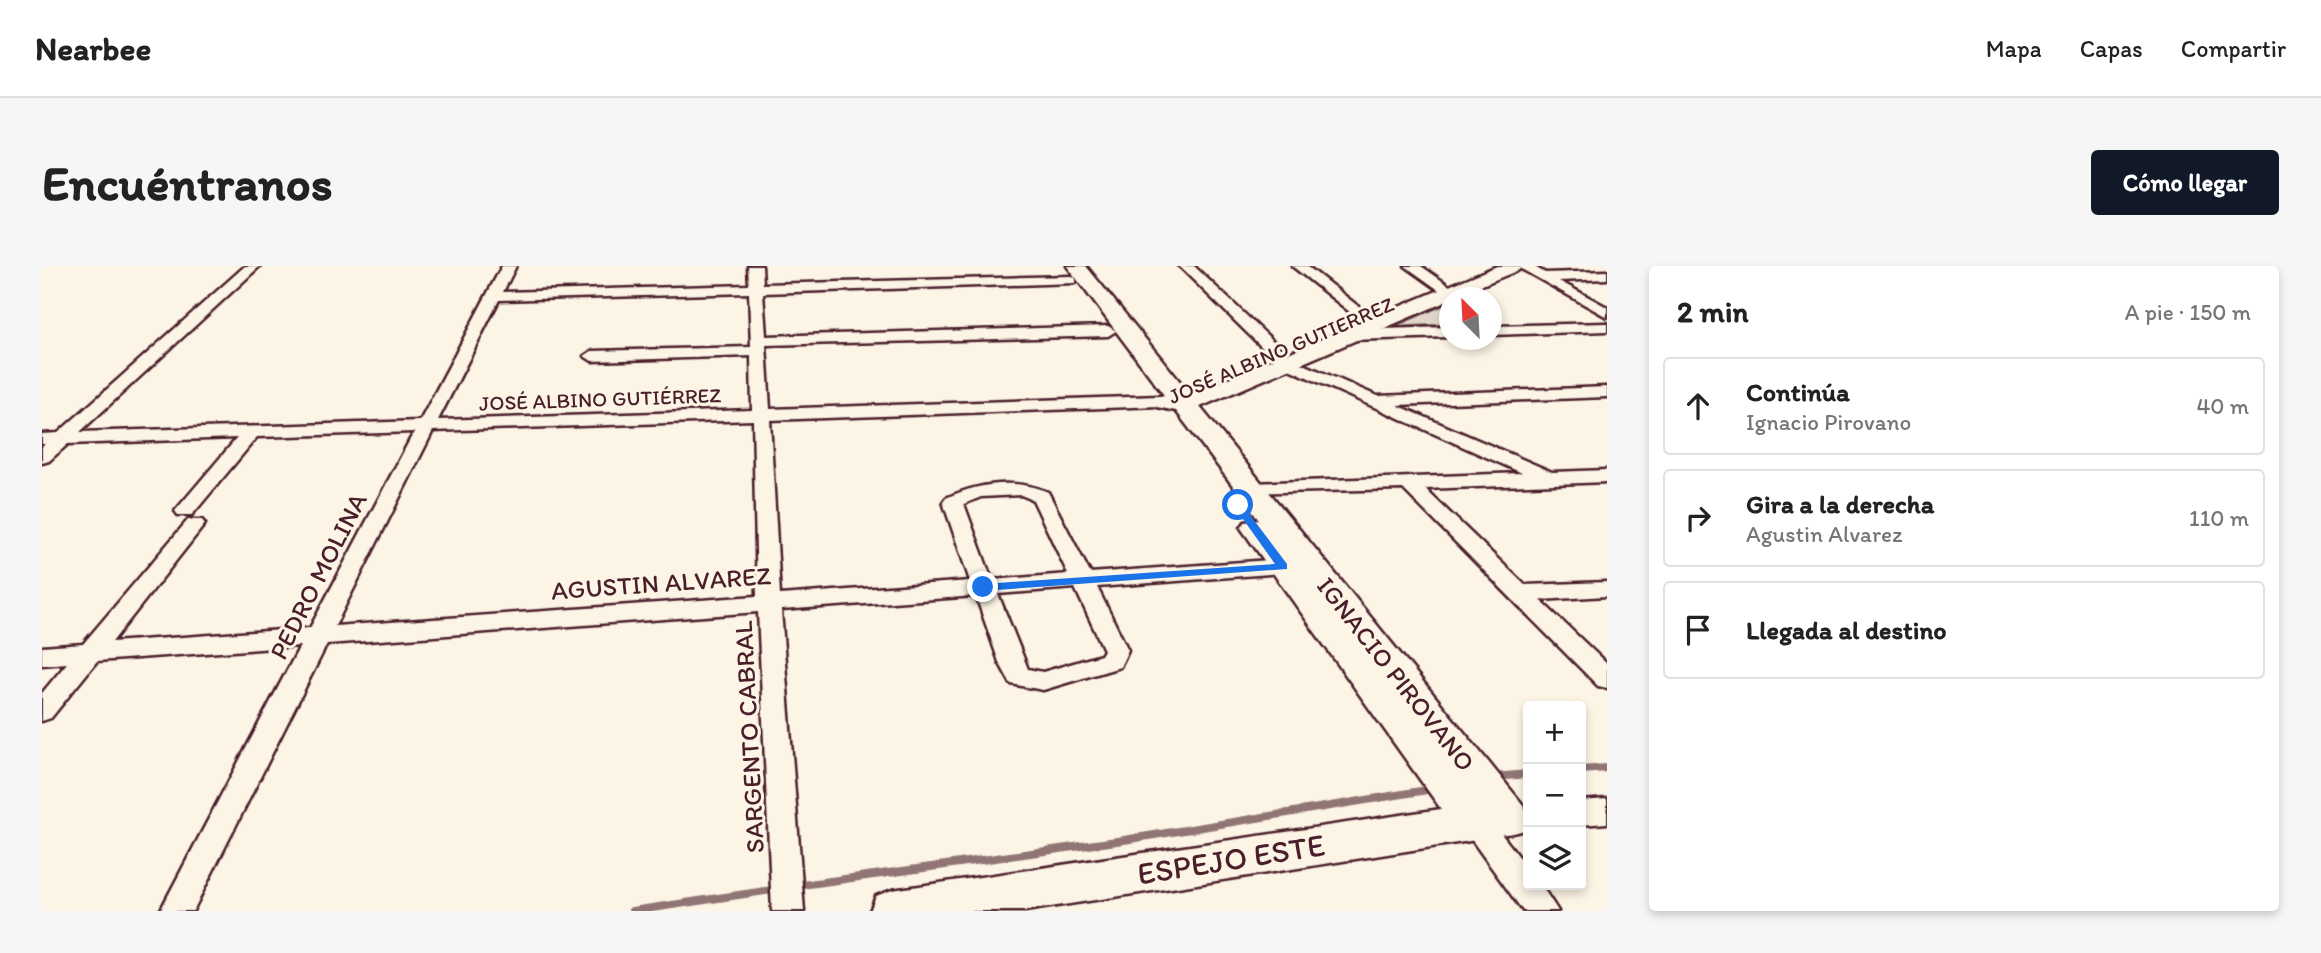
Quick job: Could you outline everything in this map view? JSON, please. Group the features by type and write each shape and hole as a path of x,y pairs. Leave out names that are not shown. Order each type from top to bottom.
{"street":[{"path":"42,457 253,266"},
{"name":"PEDRO MOLINA","path":"176,911 509,266"},
{"path":"1186,266 1281,357 1549,478"},
{"path":"1299,266 1369,320"},
{"path":"1412,266 1444,287"},
{"name":"JOSÉ ALBINO GUTIERREZ","path":"1455,287 1483,266"},
{"name":"JOSÉ ALBINO GUTIERREZ","path":"1460,287 1513,266"},
{"path":"1523,266 1607,313"},
{"path":"493,296 756,277 1068,271"},
{"name":"IGNACIO PIROVANO","path":"1068,271 1108,331 1174,400"},
{"name":"IGNACIO PIROVANO","path":"1068,271 1174,400 1241,490 1503,819"},
{"path":"1542,277 1607,275"},
{"name":"SARGENTO CABRAL","path":"756,277 769,603 788,911"},
{"name":"JOSÉ ALBINO GUTIERREZ","path":"1174,400 1369,320 1439,295"},
{"name":"JOSÉ ALBINO GUTIERREZ","path":"1281,357 1349,335 1369,320"},
{"path":"1502,325 1510,330"},
{"path":"1502,330 1607,327"},
{"path":"592,356 1108,331"},
{"path":"1349,335 1439,332"},
{"path":"1373,400 1607,392"},
{"name":"JOSÉ ALBINO GUTIÉRREZ","path":"42,439 424,428 1174,400"},
{"path":"42,711 89,652 251,433"},
{"path":"1241,490 1607,476"},
{"path":"1408,483 1607,679"},
{"path":"1024,489 1041,496 1082,580 1116,650 1111,661 1043,681 1020,677 1011,662 953,502 977,491 1024,489"},
{"name":"IGNACIO PIROVANO","path":"1241,490 1283,566 1503,819"},
{"name":"AGUSTIN ALVAREZ","path":"42,656 1283,566"},
{"path":"1520,593 1607,589"},
{"path":"1586,813 1607,811"},
{"path":"1503,819 1542,911"},
{"name":"ESPEJO ESTE","path":"892,911 1503,819"}],"shaded area":[{"path":"1439,307 1439,325 1393,327"}],"waterway":[{"path":"1586,770 1607,768"},
{"path":"1494,777 1523,774"},
{"path":"802,885 1124,840 1433,789"},
{"path":"632,911 772,890"}],"route":[{"path":"983,587 1283,566 1238,505"}]}
